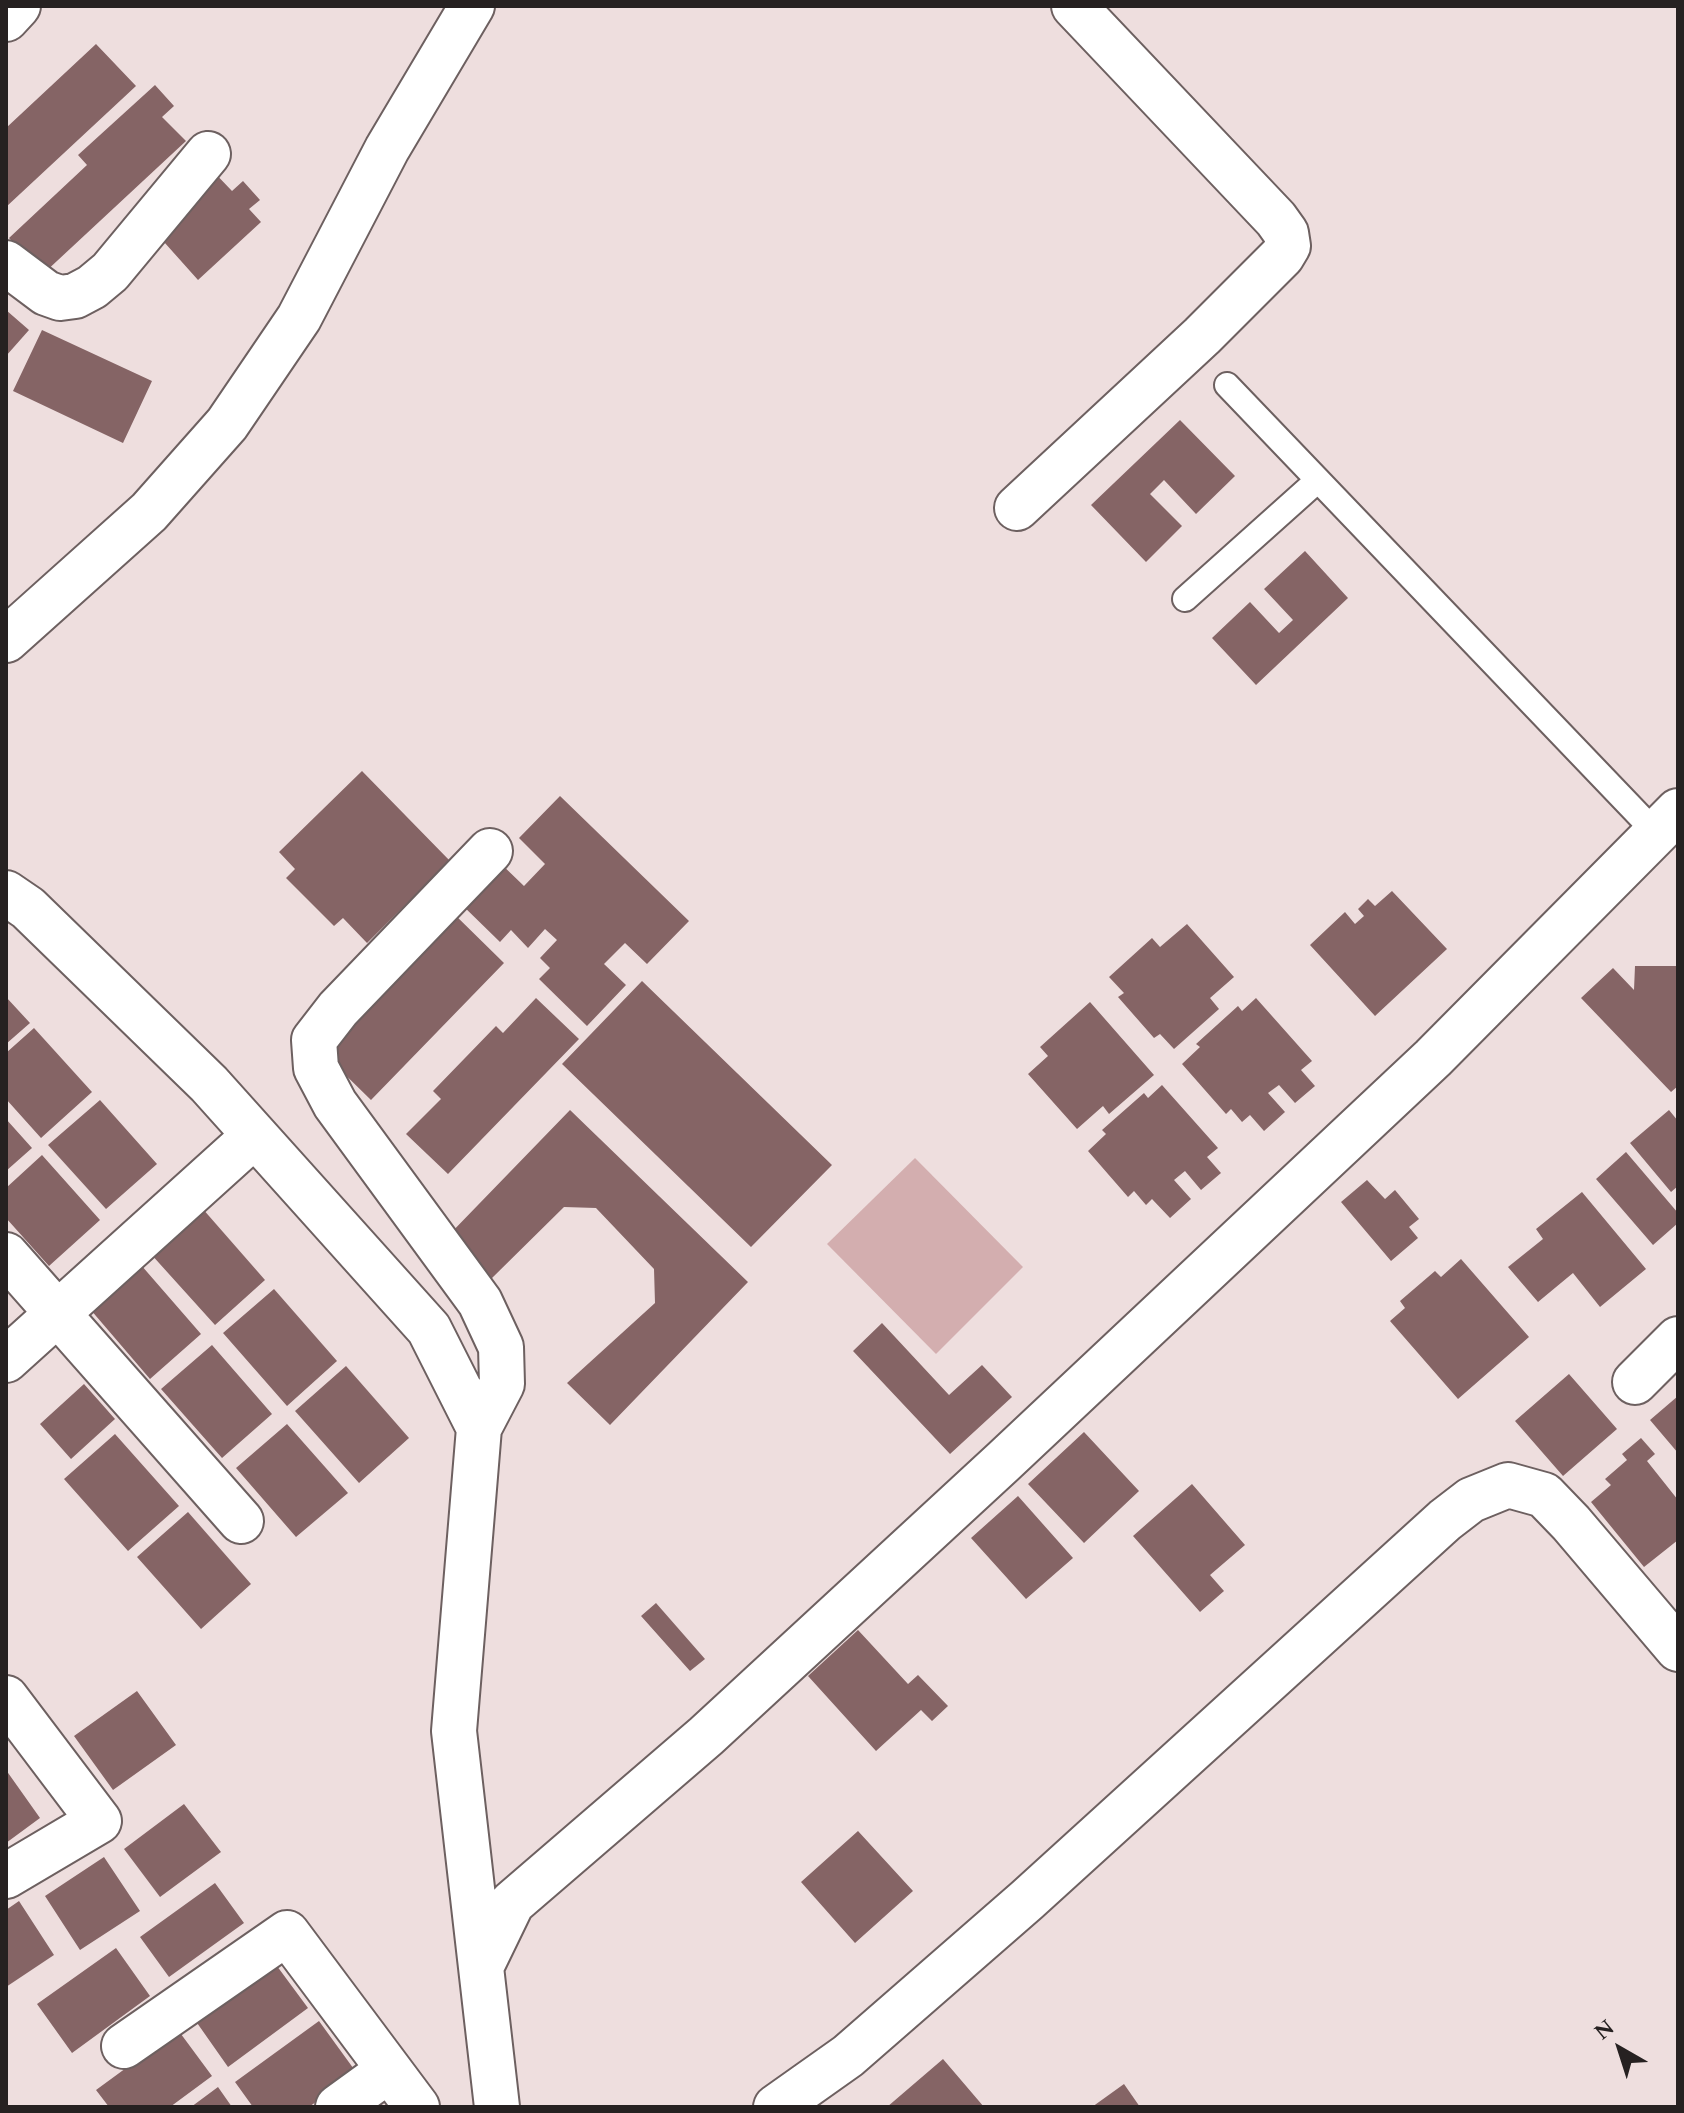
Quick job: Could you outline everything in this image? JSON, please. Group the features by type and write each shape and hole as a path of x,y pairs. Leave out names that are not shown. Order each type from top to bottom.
{"street":[{"path":"6,19 18,6"},
{"path":"6,640 149,512 227,424 299,318 387,149 472,6"},
{"path":"1017,508 1202,336 1282,256 1288,246 1286,233 1276,219 1074,6"},
{"path":"6,263 46,293 60,298 75,296 92,287 110,272 208,154"},
{"path":"481,1967 512,1903 706,1736 1016,1450 1671,833"},
{"path":"490,851 338,1009 314,1040 316,1068 335,1104 480,1302 501,1347 502,1384 479,1428 454,1731 497,2107"},
{"path":"6,893 28,908 209,1084 429,1329 479,1428"},
{"path":"6,1360 254,1136"},
{"path":"6,1255 241,1521"},
{"path":"1635,1382 1678,1339"},
{"path":"776,2107 848,2056 1004,1921 1445,1520 1471,1500 1508,1485 1544,1495 1678,1649"},
{"path":"6,1698 99,1821 6,1876"},
{"path":"124,2046 287,1933 417,2107"},
{"path":"338,2107 389,2070"}],"lane":[{"path":"1227,385 1671,833"},
{"path":"1185,599 1318,480"}],"shaded area":[{"path":"915,1158 1023,1267 936,1354 827,1244"}],"building":[{"path":"96,44 136,86 6,207 6,128"},
{"path":"155,85 174,106 162,117 186,141 43,274 9,238 87,165 78,155"},
{"path":"210,168 232,191 243,181 260,200 249,209 261,222 198,280 156,233"},
{"path":"6,310 29,330 6,356"},
{"path":"42,330 152,381 123,443 13,391"},
{"path":"1180,420 1235,476 1196,514 1164,480 1150,494 1182,526 1146,562 1091,505"},
{"path":"1305,551 1348,598 1256,685 1212,638 1250,602 1279,633 1293,620 1264,589"},
{"path":"362,771 450,861 367,943 343,918 334,926 286,878 295,869 279,852"},
{"path":"560,796 689,921 647,964 625,943 604,964 626,985 587,1026 539,979 550,968 540,958 557,940 545,929 528,948 511,930 500,942 458,901 497,860 524,886 545,864 519,838"},
{"path":"1392,891 1447,949 1375,1016 1310,945 1345,912 1355,924 1364,916 1358,909 1368,899 1375,906"},
{"path":"449,909 504,963 371,1100 323,1053"},
{"path":"1187,924 1234,977 1210,998 1219,1009 1174,1049 1160,1034 1154,1038 1118,997 1124,993 1109,977 1152,938 1160,947"},
{"path":"1635,966 1678,966 1678,1086 1671,1092 1581,998 1613,968 1634,990"},
{"path":"642,981 832,1165 751,1247 562,1064"},
{"path":"6,997 30,1023 6,1044"},
{"path":"536,998 579,1039 448,1174 406,1134 441,1099 433,1091 496,1026 503,1033"},
{"path":"1256,998 1312,1061 1301,1070 1315,1086 1295,1103 1279,1085 1268,1093 1285,1112 1264,1131 1250,1115 1242,1122 1231,1109 1226,1114 1182,1064 1200,1047 1196,1044 1238,1006 1242,1011"},
{"path":"1090,1002 1154,1075 1109,1114 1103,1106 1077,1129 1028,1074 1048,1056 1040,1047"},
{"path":"34,1028 92,1092 41,1138 6,1099 6,1053"},
{"path":"1162,1085 1218,1148 1207,1157 1221,1173 1201,1190 1185,1171 1174,1180 1191,1199 1170,1218 1152,1199 1146,1205 1134,1191 1128,1197 1088,1151 1106,1134 1102,1130 1144,1093 1148,1098"},
{"path":"100,1100 157,1164 106,1209 48,1145"},
{"path":"570,1110 748,1282 610,1425 567,1383 655,1303 654,1269 596,1208 564,1207 491,1279 447,1237"},
{"path":"1669,1110 1678,1121 1678,1186 1671,1192 1630,1143"},
{"path":"6,1119 32,1148 6,1171"},
{"path":"1626,1152 1678,1213 1678,1223 1653,1245 1596,1179"},
{"path":"42,1155 100,1220 49,1266 6,1218 6,1188"},
{"path":"1367,1180 1385,1199 1395,1190 1419,1219 1409,1227 1418,1238 1391,1261 1341,1202"},
{"path":"1582,1192 1646,1269 1600,1307 1573,1273 1538,1302 1508,1267 1543,1239 1536,1229"},
{"path":"202,1208 265,1280 215,1325 150,1253"},
{"path":"1461,1259 1529,1337 1458,1399 1390,1321 1405,1308 1400,1301 1435,1271 1441,1277"},
{"path":"141,1265 201,1334 150,1379 90,1309"},
{"path":"274,1289 337,1361 287,1406 223,1333"},
{"path":"882,1323 949,1395 982,1365 1012,1397 950,1454 853,1351"},
{"path":"212,1345 272,1414 222,1458 161,1389"},
{"path":"346,1366 409,1438 359,1483 295,1411"},
{"path":"1569,1374 1617,1429 1563,1476 1515,1421"},
{"path":"84,1384 115,1419 71,1459 40,1424"},
{"path":"1678,1396 1678,1453 1650,1420"},
{"path":"287,1424 348,1493 296,1537 236,1468"},
{"path":"1084,1432 1139,1491 1084,1543 1028,1484"},
{"path":"115,1434 179,1506 128,1551 64,1479"},
{"path":"1641,1438 1655,1454 1647,1461 1678,1500 1678,1540 1644,1567 1591,1502 1611,1485 1605,1479 1627,1460 1622,1454"},
{"path":"1192,1484 1245,1545 1210,1575 1224,1591 1200,1612 1133,1536"},
{"path":"1018,1496 1073,1558 1026,1599 971,1538"},
{"path":"188,1512 251,1584 201,1629 137,1557"},
{"path":"656,1603 705,1659 690,1671 641,1616"},
{"path":"858,1630 908,1684 918,1675 948,1706 932,1721 921,1710 876,1751 808,1676"},
{"path":"137,1691 176,1745 113,1790 74,1736"},
{"path":"6,1770 40,1818 6,1843"},
{"path":"184,1804 221,1852 160,1897 124,1849"},
{"path":"858,1831 913,1891 855,1943 801,1882"},
{"path":"104,1857 140,1911 80,1950 45,1896"},
{"path":"215,1883 244,1923 169,1977 140,1937"},
{"path":"19,1901 54,1955 6,1987 6,1910"},
{"path":"116,1948 150,1996 72,2053 37,2004"},
{"path":"274,1962 308,2008 228,2067 195,2020"},
{"path":"319,2021 356,2072 309,2107 253,2107 235,2082"},
{"path":"178,2030 212,2076 170,2107 109,2107 96,2090"},
{"path":"943,2059 984,2107 887,2107"},
{"path":"1124,2084 1140,2107 1092,2107"},
{"path":"218,2087 232,2107 191,2107"}]}
